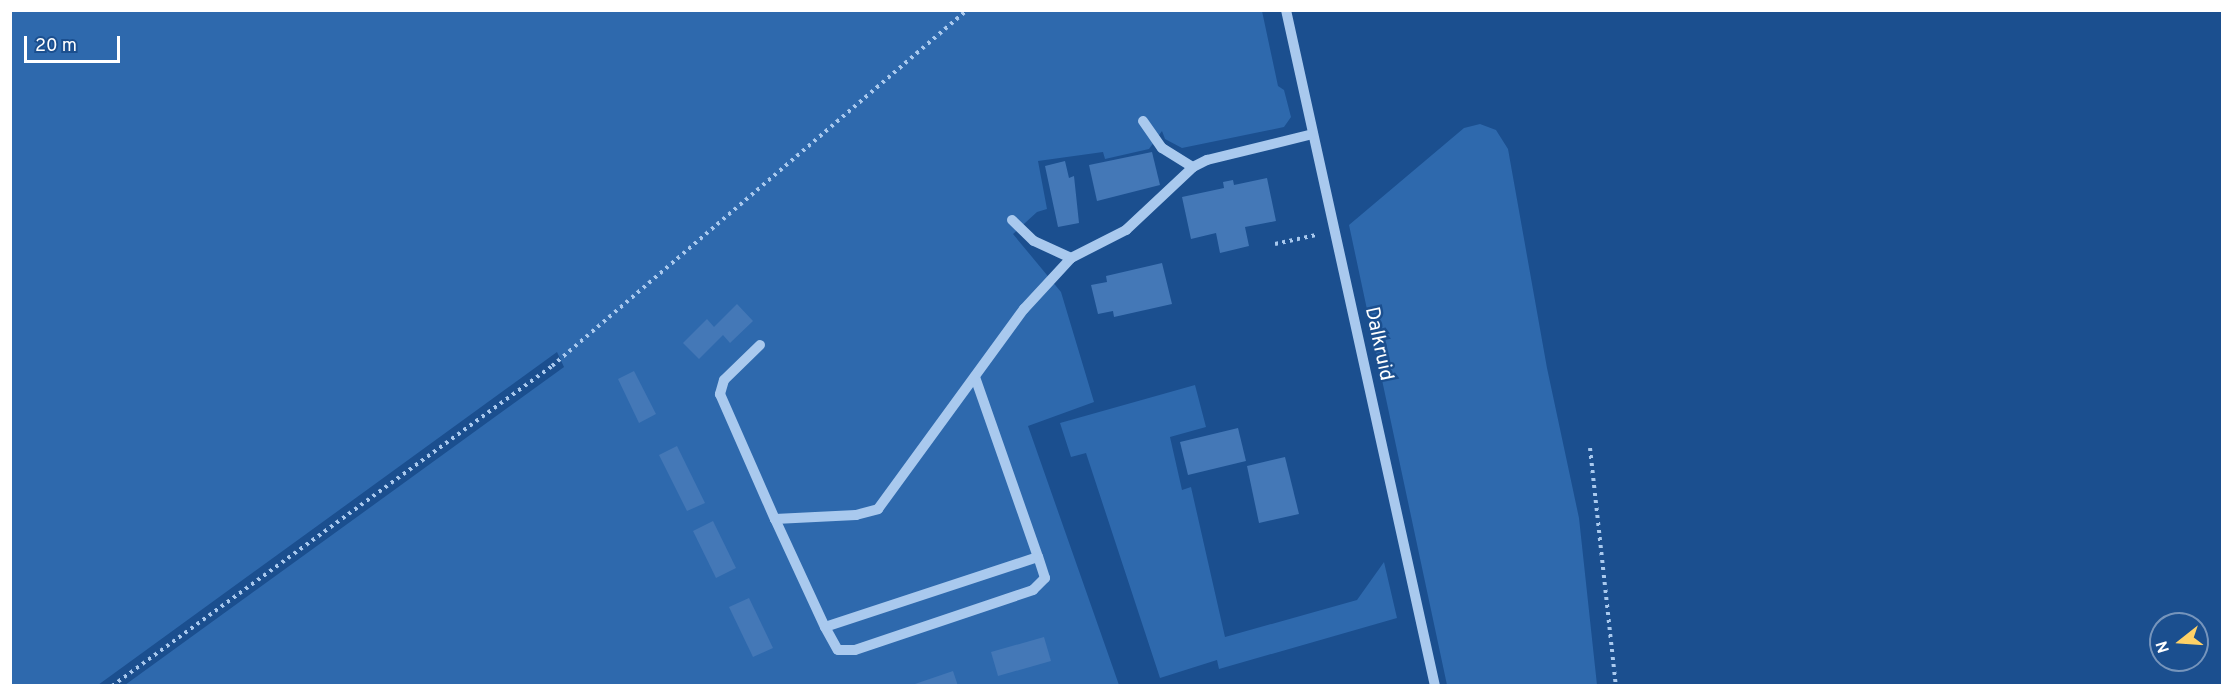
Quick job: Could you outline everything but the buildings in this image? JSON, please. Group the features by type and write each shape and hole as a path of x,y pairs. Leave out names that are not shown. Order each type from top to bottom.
{"street":[{"name":"Dalkruid","path":"1286,10 1435,686"},
{"path":"1143,121 1162,148 1193,167"},
{"path":"774,519 856,515 878,509 1024,309 1071,258 1126,231 1193,167 1222,154 1313,134"},
{"path":"1012,220 1034,241 1071,258"},
{"path":"760,345 724,380 720,394 774,519 838,650 855,650 1033,590 1045,578 975,377"},
{"path":"825,627 1038,557"}],"path":[{"path":"112,686 552,366 968,10"},
{"path":"1275,244 1334,231"},
{"path":"1590,448 1616,686"}],"shaded area":[{"path":"10,11 1262,11 1278,86 1284,90 1291,117 1284,127 1182,148 1165,139 1162,131 1149,149 1105,159 1103,152 1038,161 1047,209 1037,212 1013,234 1061,292 1094,402 1028,426 1119,685 125,685 564,367 557,352 98,685 11,685"},
{"path":"1480,124 1496,130 1508,149 1547,368 1579,518 1597,685 1447,685 1349,225 1464,128"},
{"path":"1195,385 1206,427 1170,437 1182,490 1191,487 1225,637 1357,600 1384,562 1397,618 1219,669 1217,660 1160,678 1086,453 1071,457 1060,423"}]}
